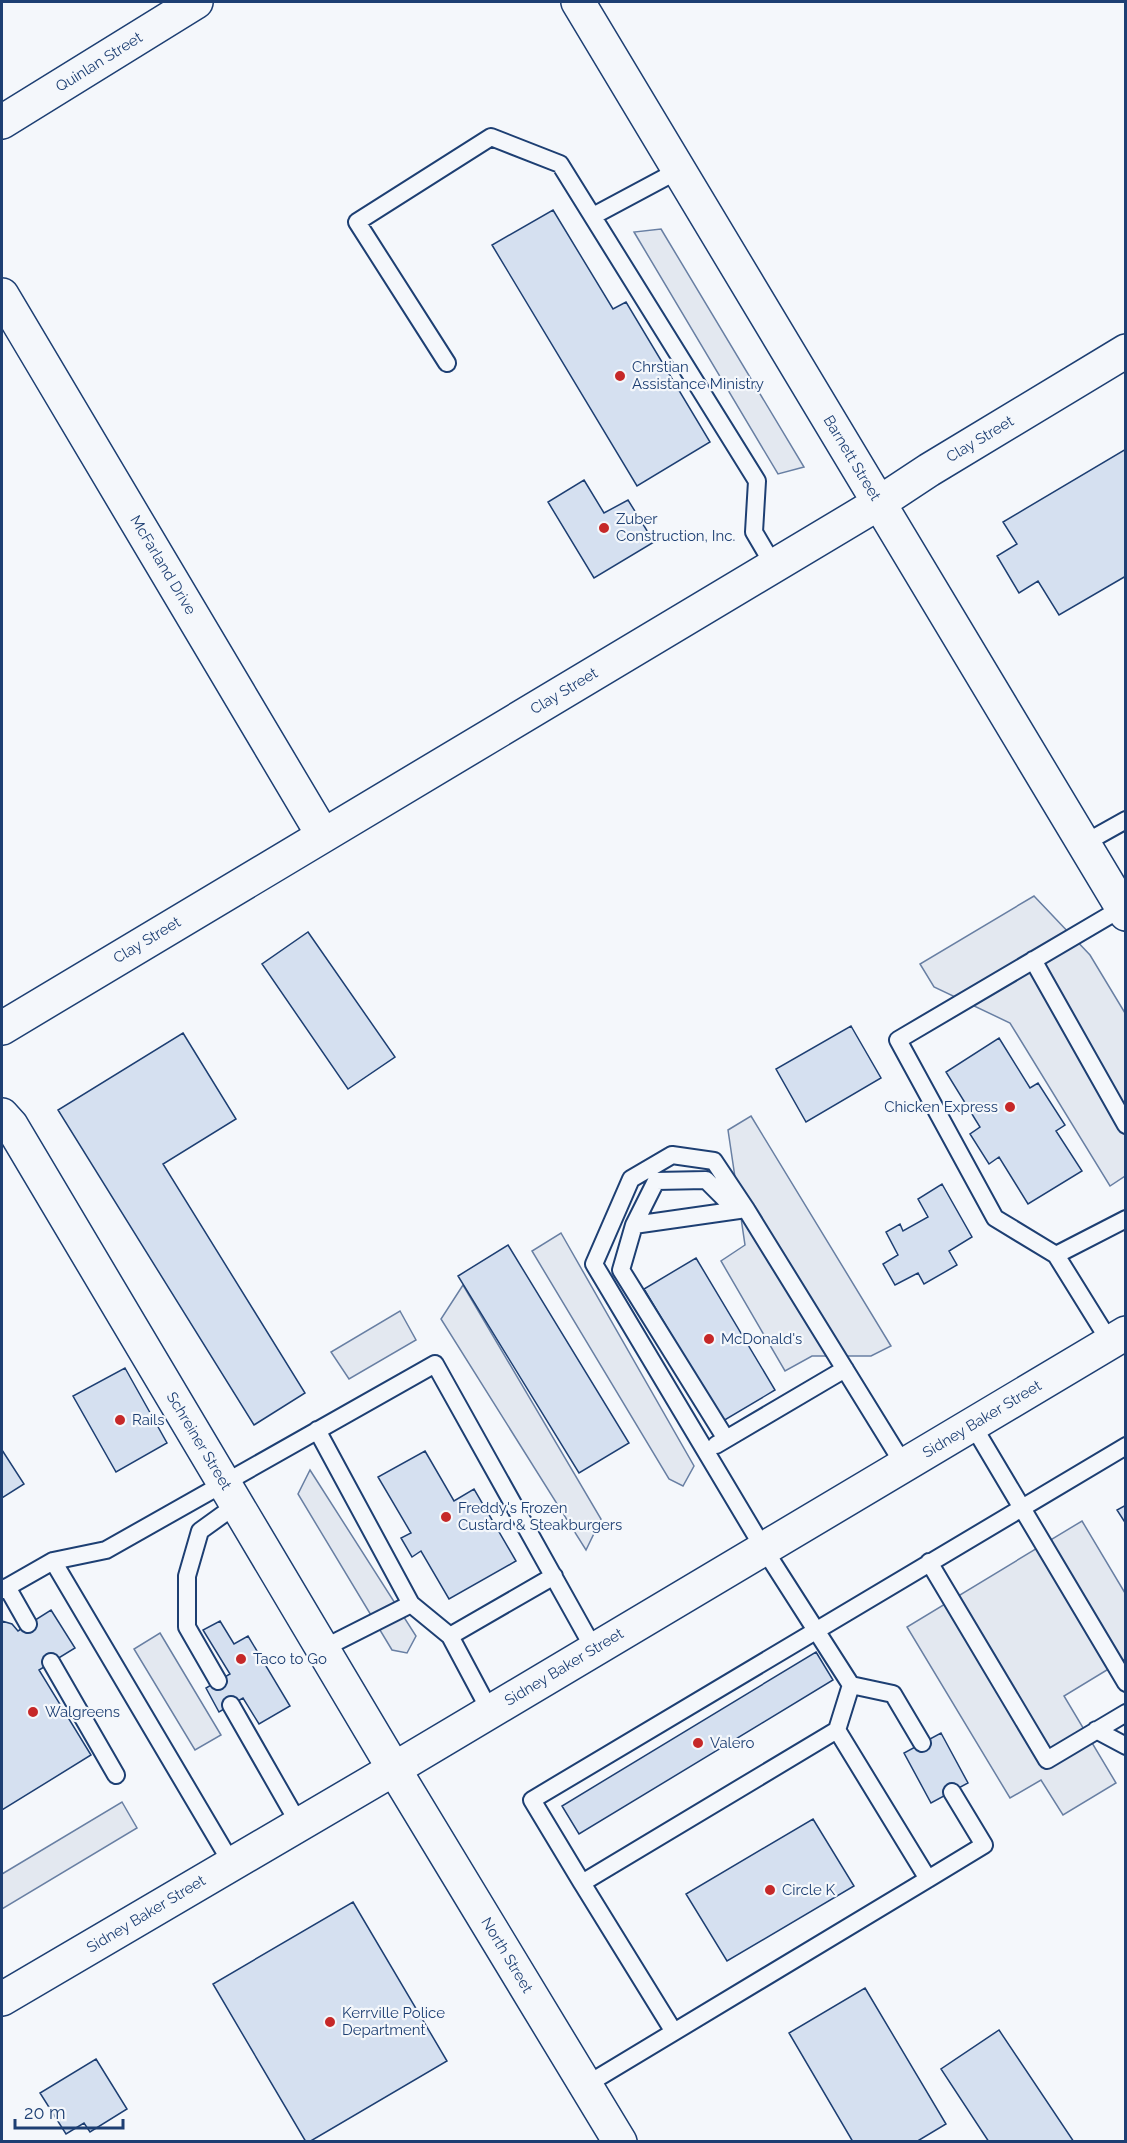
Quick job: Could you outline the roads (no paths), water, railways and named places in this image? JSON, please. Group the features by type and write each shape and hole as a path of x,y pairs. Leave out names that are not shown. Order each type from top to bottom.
{"street":[{"name":"Quinlan Street","path":"2,122 196,2"},
{"name":"Barnett Street","path":"578,2 1124,911"},
{"name":"McFarland Drive","path":"2,295 323,835"},
{"name":"Clay Street","path":"2,1028 879,503 1125,351"},
{"name":"Schreiner Street","path":"2,1115 11,1125 394,1769"},
{"name":"Sidney Baker Street","path":"2,2000 1118,1337"},
{"name":"North Street","path":"394,1769 620,2142"}],"lane":[{"path":"447,363 357,222 491,137 560,164 757,481 754,532 774,566"},
{"path":"593,216 679,170"},
{"path":"1083,844 1125,820"},
{"path":"1118,1337 1056,1255 995,1218 898,1040 1033,960 1124,911"},
{"path":"1033,960 1125,1125"},
{"path":"904,1465 845,1369 741,1210 714,1161 672,1155 631,1179 594,1264 764,1549 851,1685 893,1694 922,1743"},
{"path":"726,1439 621,1270 634,1225 656,1181 706,1180 741,1210"},
{"path":"634,1225 741,1210"},
{"path":"1056,1255 1125,1219"},
{"path":"28,1624 4,1589 53,1561 106,1550 230,1494 318,1430 435,1364 594,1649"},
{"path":"705,1451 845,1369"},
{"path":"972,1424 1125,1683"},
{"path":"318,1430 411,1604 450,1636 490,1712"},
{"path":"674,2032 532,1800 1125,1446"},
{"path":"218,1681 187,1627 187,1576 201,1531 230,1494"},
{"path":"53,1561 232,1864"},
{"path":"929,1562 1047,1760 1125,1713"},
{"path":"450,1636 554,1576"},
{"path":"322,1649 411,1604"},
{"path":"51,1662 116,1775"},
{"path":"582,1883 837,1730 851,1685"},
{"path":"231,1705 298,1824"},
{"path":"837,1730 928,1879"},
{"path":"1096,1730 1125,1746"},
{"path":"586,2085 984,1845 952,1792"}],"place":[{"name":"Chrstian Assistance Ministry","path":"620,376"},
{"name":"Zuber Construction, Inc.","path":"604,528"},
{"name":"Chicken Express","path":"1010,1107"},
{"name":"McDonald's","path":"709,1339"},
{"name":"Rails","path":"120,1420"},
{"name":"Freddy's Frozen Custard & Steakburgers","path":"446,1517"},
{"name":"Taco to Go","path":"241,1659"},
{"name":"Walgreens","path":"33,1712"},
{"name":"Valero","path":"698,1743"},
{"name":"Circle K","path":"770,1890"},
{"name":"Kerrville Police Department","path":"330,2022"}]}
